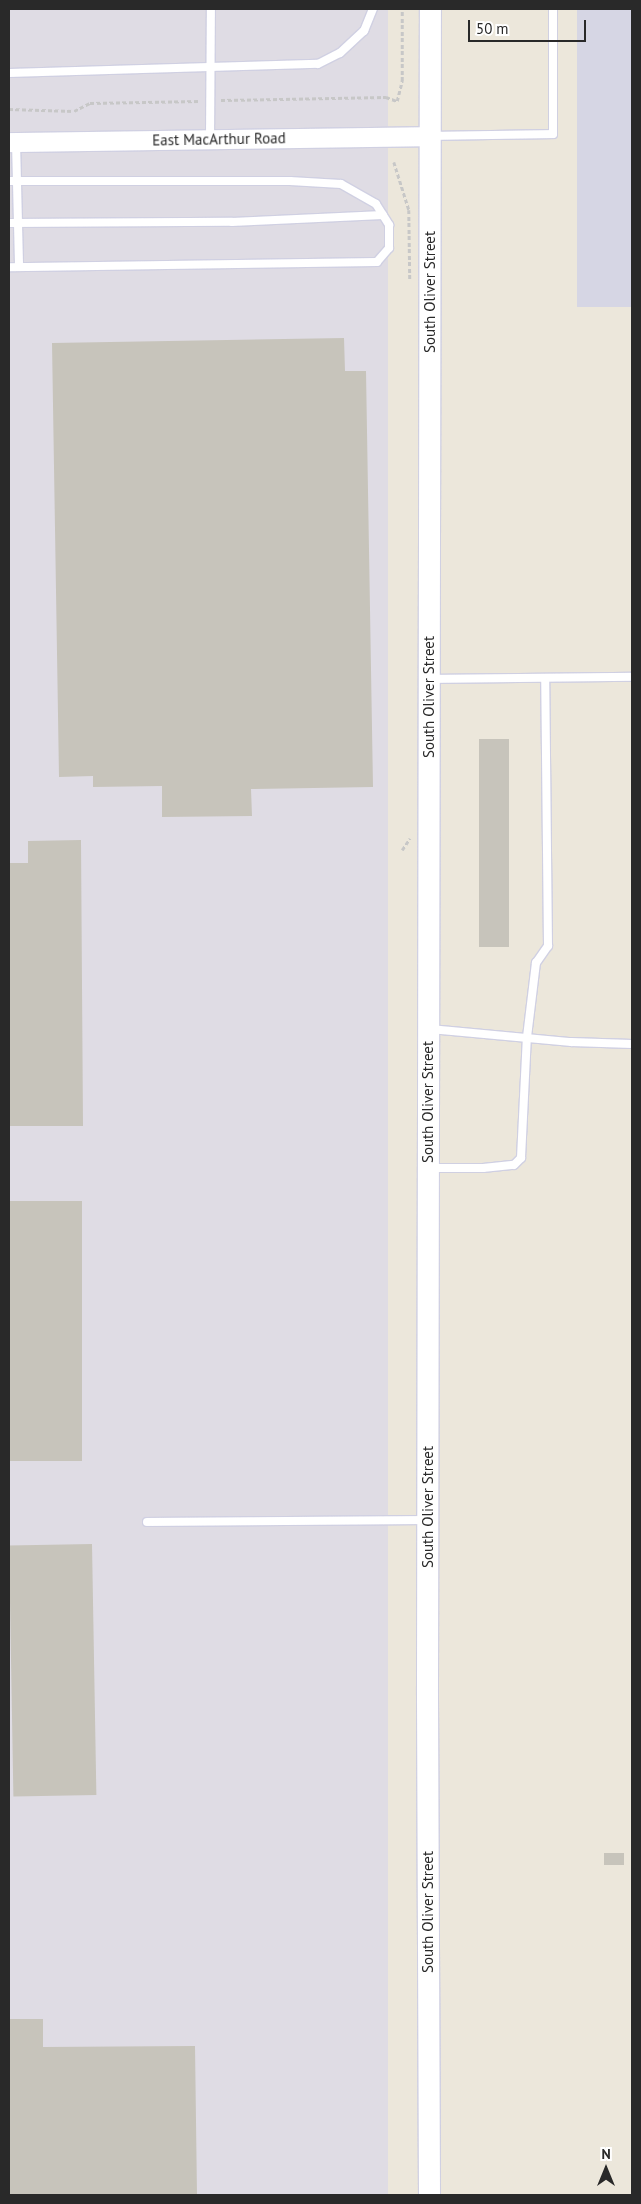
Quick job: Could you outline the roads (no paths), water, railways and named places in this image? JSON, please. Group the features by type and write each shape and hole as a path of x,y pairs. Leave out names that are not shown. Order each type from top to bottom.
{"main road":[{"name":"South Oliver Street","path":"429,2195 430,9"}],"street":[{"name":"East MacArthur Road","path":"12,142 430,136"}],"lane":[{"path":"210,139 211,9"},
{"path":"9,73 318,64 340,53 364,31 373,9"},
{"path":"430,136 553,134 553,9"},
{"path":"12,142 19,267"},
{"path":"9,267 377,262 389,248 389,225 376,204 341,184 290,181 13,181"},
{"path":"9,223 232,222 383,215"},
{"path":"429,679 632,677"},
{"path":"428,1168 483,1168 514,1165 521,1158 527,1037 536,963 548,946 545,679"},
{"path":"429,1029 571,1042 632,1044"},
{"path":"147,1522 428,1520"}]}
